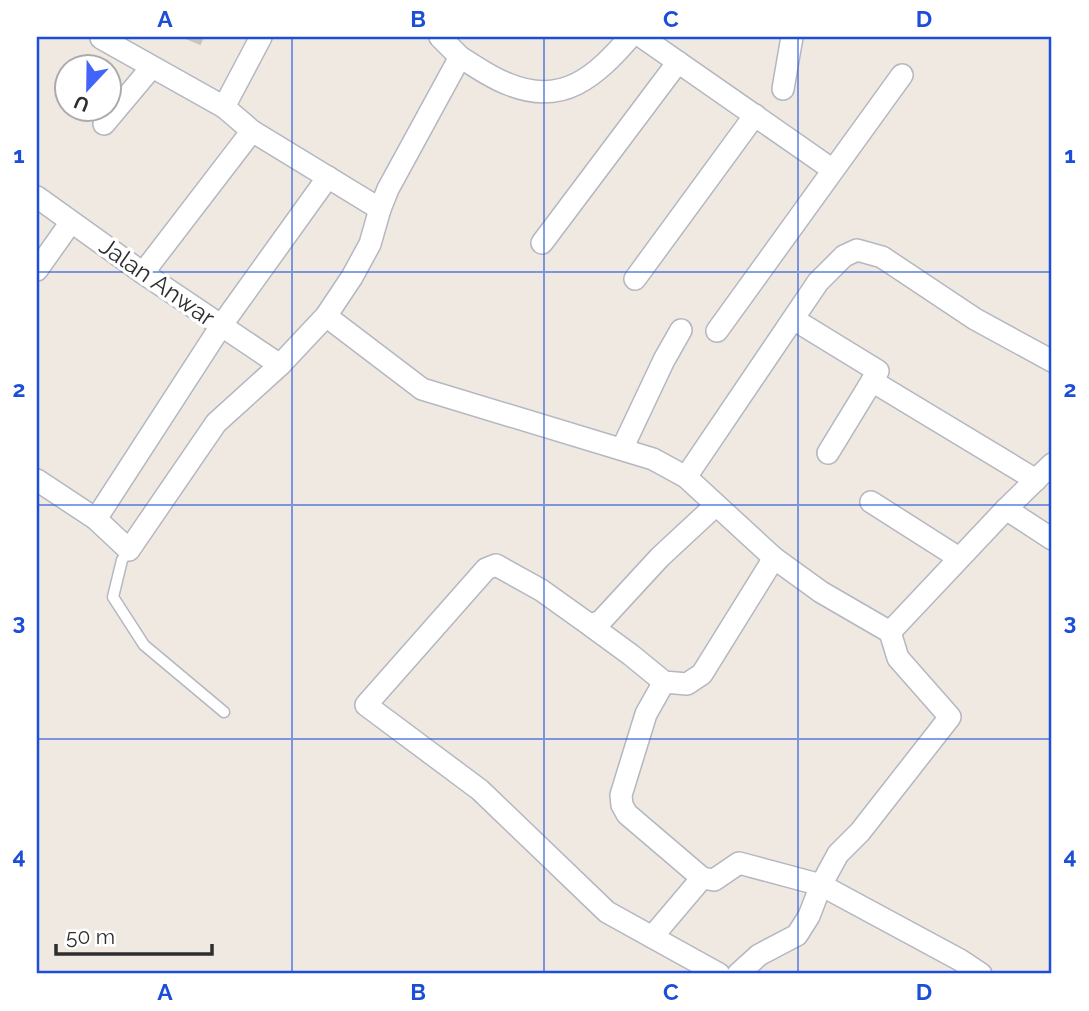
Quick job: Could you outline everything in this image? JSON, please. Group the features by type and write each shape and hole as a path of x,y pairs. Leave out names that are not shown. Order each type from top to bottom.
{"street":[{"path":"224,107 261,37"},
{"path":"439,37 460,57 508,85 556,92 584,81 606,64 630,37"},
{"path":"642,37 833,170"},
{"path":"783,89 792,37"},
{"path":"101,38 224,107 252,131 380,209"},
{"path":"37,480 96,519 129,550 216,423 280,365 326,316 352,278 370,244 380,209 460,57"},
{"path":"542,243 678,62"},
{"path":"104,124 151,68"},
{"path":"717,331 902,75"},
{"path":"635,279 755,116"},
{"path":"143,273 252,131"},
{"path":"96,519 220,326 327,177"},
{"name":"Jalan Anwar","path":"37,197 143,273 280,365"},
{"path":"37,270 71,222"},
{"path":"686,477 818,282 844,257 857,250 882,257 975,319 1052,361"},
{"path":"326,316 422,389 653,459 686,477 774,558 821,592 890,632 898,659 950,717 860,832 838,854 821,885 809,916 797,935 759,955 738,974"},
{"path":"803,325 878,371 828,453"},
{"path":"622,449 681,330"},
{"path":"872,381 1036,480"},
{"path":"890,632 1052,464"},
{"path":"871,502 959,558"},
{"path":"590,625 601,621 660,557 716,505"},
{"path":"1006,509 1052,538"},
{"path":"719,974 607,912 480,790 366,705 486,569 496,565 541,590 664,682 687,684 702,674 774,558"},
{"path":"664,682 646,714 621,795 627,814 702,878 714,880 739,863 821,885 956,967 981,974"},
{"path":"652,937 702,878"}],"lane":[{"path":"129,550 122,560 113,597 144,645 224,712"}],"building":[{"path":"184,37 203,37 200,44"}]}
